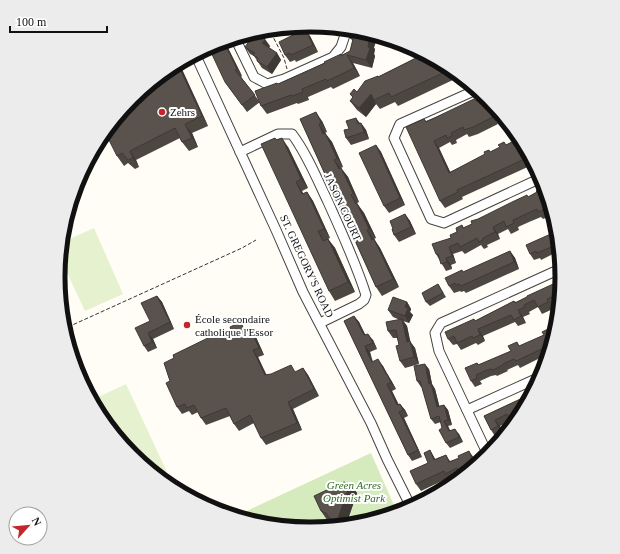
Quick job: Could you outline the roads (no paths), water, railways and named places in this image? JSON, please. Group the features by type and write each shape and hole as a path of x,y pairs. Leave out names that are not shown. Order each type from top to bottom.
{"street":[{"path":"237,43 254,77 267,84 289,77 333,57 341,47 345,35"},
{"name":"ST. GREGORY'S ROAD","path":"198,60 303,292 371,423 408,501"},
{"path":"471,92 400,124 394,138 431,219 444,223 535,181"},
{"name":"JASON COURT","path":"240,152 278,134 292,134 300,144 359,270 366,295 364,300 359,304 320,323"},
{"path":"485,448 440,351 435,333 441,323 555,272"},
{"path":"467,410 532,381"}],"place":[{"name":"Zehrs","path":"162,112"},
{"name":"École secondaire catholique l'Essor","path":"187,325"}],"park label":[{"name":"Green Acres Optimist Park","path":"354,491"}]}
